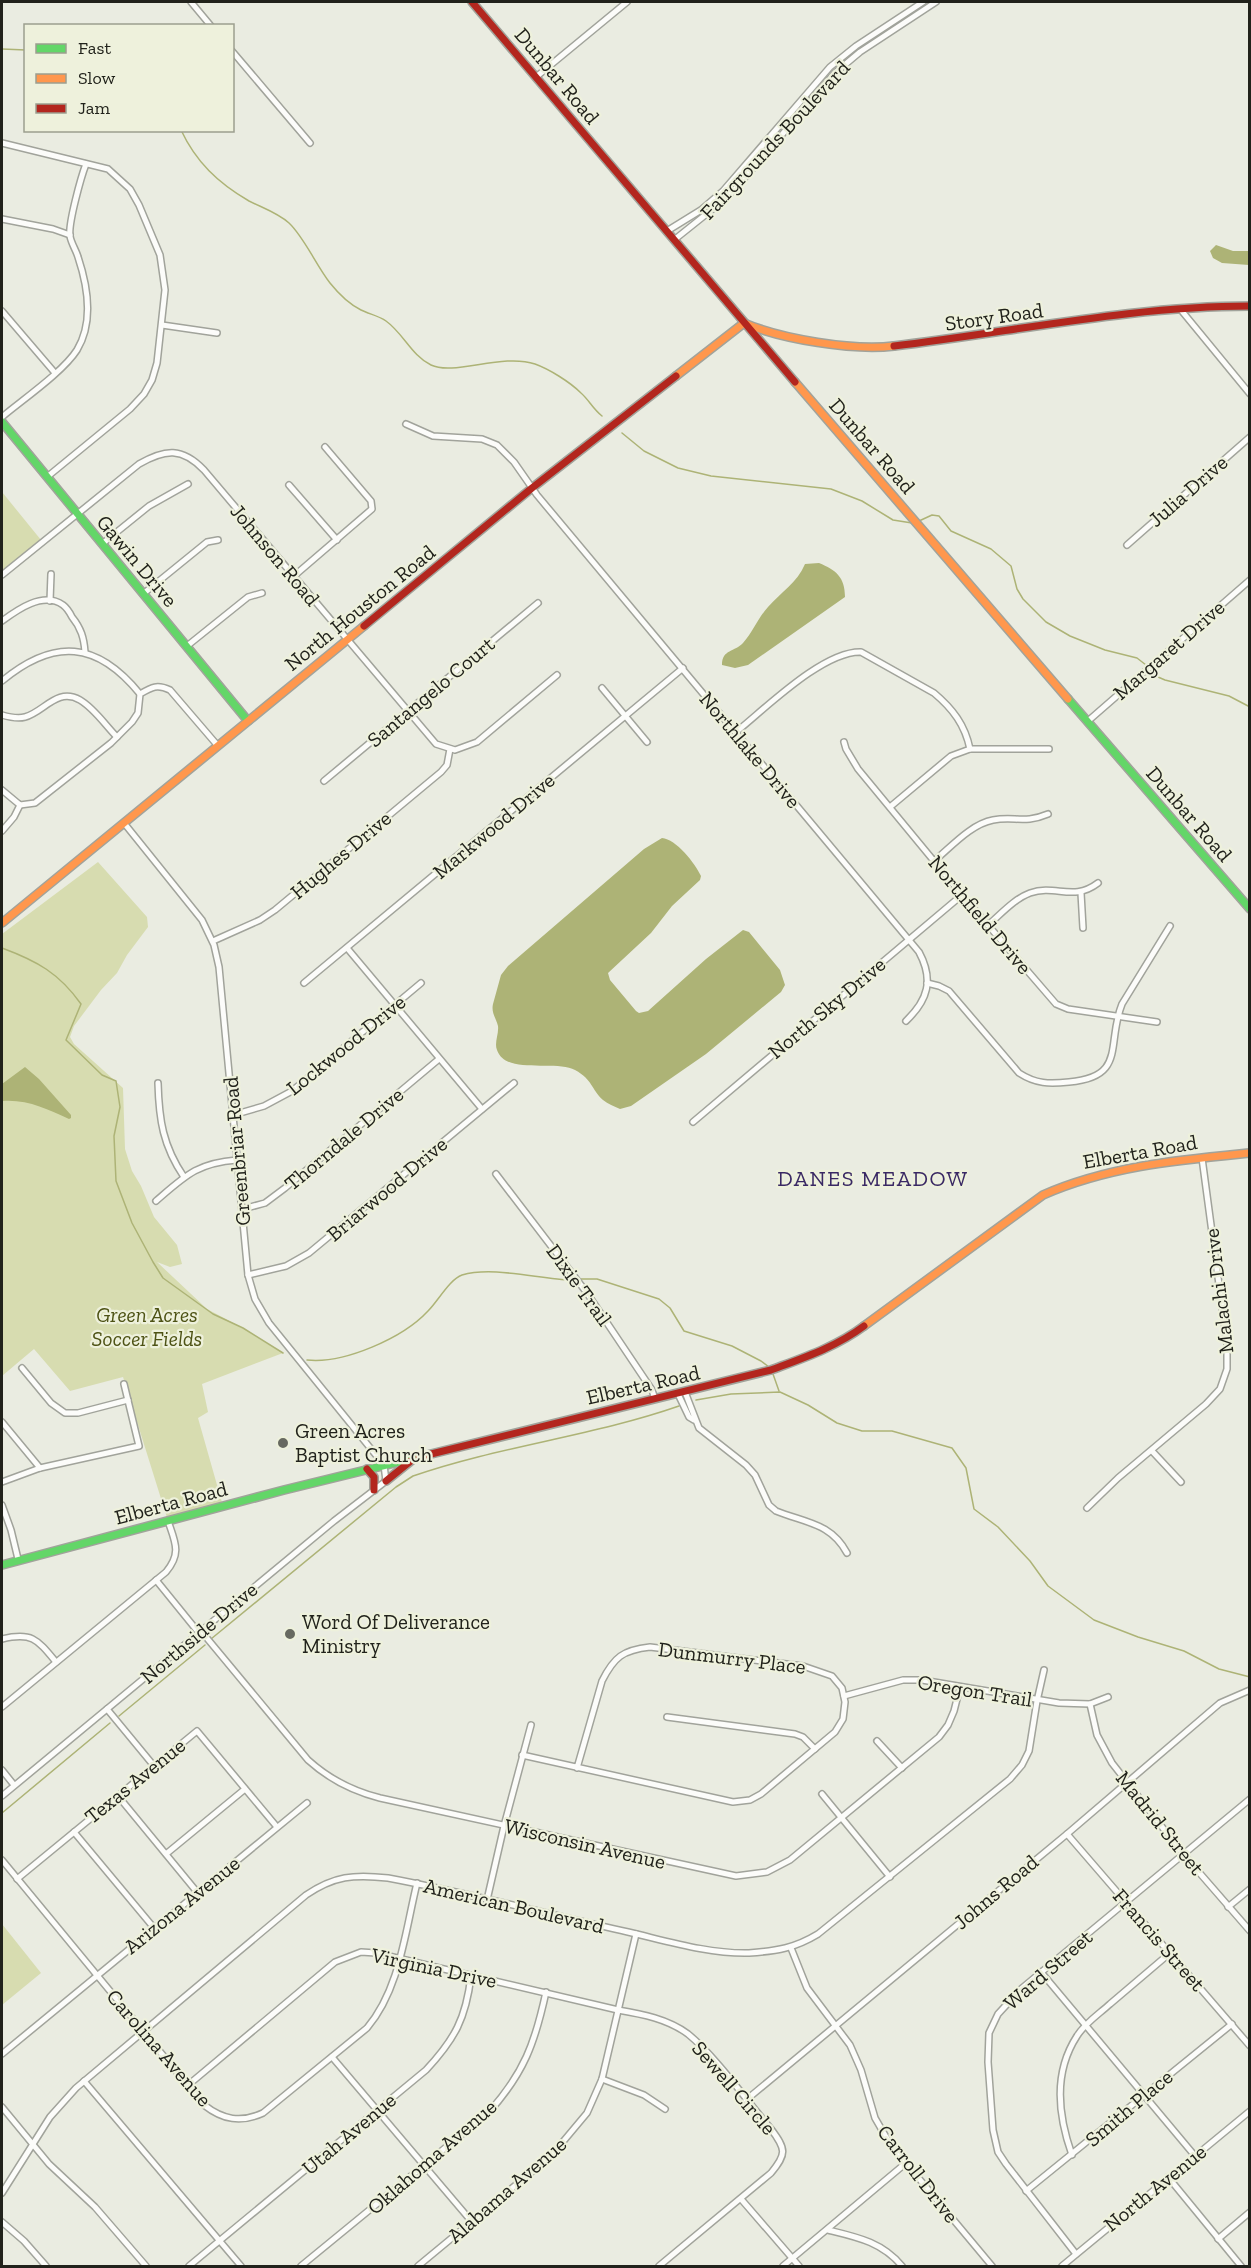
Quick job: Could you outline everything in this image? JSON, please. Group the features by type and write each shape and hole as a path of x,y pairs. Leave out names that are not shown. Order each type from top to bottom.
{"street":[{"path":"191,2 209,24"},
{"name":"Dunbar Road","path":"472,2 744,323 1250,909"},
{"path":"536,77 627,2"},
{"name":"Fairgrounds Boulevard","path":"667,231 701,210 723,190 830,68 856,46 923,2"},
{"name":"Fairgrounds Boulevard","path":"674,240 729,196 835,73 860,52 936,2"},
{"path":"891,23 895,30"},
{"path":"234,53 310,143"},
{"path":"2,143 108,169 130,189 139,204 160,255 162,267 165,290 162,325 157,363 152,380 144,394 121,417 47,477"},
{"path":"2,419 55,373 76,351 84,334 88,297 84,275 70,235 81,177 86,164"},
{"path":"2,219 53,229 70,235"},
{"name":"Story Road","path":"744,323 767,333 832,344 887,347 1152,311 1205,306 1250,306"},
{"path":"1181,310 1250,394"},
{"path":"2,311 55,373"},
{"name":"North Houston Road","path":"2,923 532,488 744,323"},
{"path":"162,325 217,333"},
{"name":"Gawin Drive","path":"2,419 76,515 248,721"},
{"name":"Northlake Drive","path":"406,424 433,436 482,439 497,445 514,462 532,488 909,939 919,952 927,970 927,983"},
{"name":"Julia Drive","path":"1127,545 1250,437"},
{"path":"294,576 372,509 371,501 325,447"},
{"name":"Johnson Road","path":"2,575 140,464 156,455 174,453 192,457 429,739 450,749"},
{"path":"102,544 149,506 188,484"},
{"path":"289,485 337,540"},
{"path":"143,594 207,542 218,540"},
{"path":"50,601 51,574"},
{"name":"Margaret Drive","path":"1088,721 1250,580"},
{"path":"187,646 248,597 262,593"},
{"path":"2,621 35,602 50,601 63,605 80,625 85,652"},
{"name":"Santangelo Court","path":"324,781 538,603"},
{"path":"2,681 15,670 41,656 58,651 85,652 112,665 140,694"},
{"path":"736,732 820,666 840,655 861,652 943,700 964,726 970,749"},
{"name":"Markwood Drive","path":"304,983 683,668"},
{"path":"450,749 467,747 477,742 557,675"},
{"path":"140,694 152,686 161,685 170,690 218,746"},
{"path":"602,688 646,742"},
{"path":"2,790 20,805 35,803 93,759 132,722 138,713 140,694"},
{"path":"2,715 14,718 26,717 52,699 66,697 79,699 117,737"},
{"name":"Northfield Drive","path":"844,742 858,769 1056,1004 1068,1009 1157,1022"},
{"name":"Hughes Drive","path":"213,941 260,921 275,910 441,772 447,765 450,749"},
{"path":"890,807 951,756 970,749 1049,749"},
{"path":"2,831 14,817 20,805"},
{"path":"934,861 984,823 1007,819 1032,820 1048,814"},
{"name":"Greenbriar Road","path":"124,823 195,910 213,941 219,967 248,1275 255,1299 269,1323 384,1465"},
{"path":"988,925 1016,901 1032,892 1082,893 1098,883"},
{"path":"1082,893 1083,928"},
{"name":"North Sky Drive","path":"693,1122 962,895"},
{"path":"906,1021 921,1003 927,983 939,986 949,992 1019,1073 1036,1082 1046,1084 1081,1081 1100,1074 1108,1066 1112,1055 1118,1015 1127,995 1170,926"},
{"path":"347,948 482,1109"},
{"name":"Lockwood Drive","path":"234,1115 264,1106 292,1091 421,983"},
{"name":"Thorndale Drive","path":"243,1209 265,1203 285,1188 439,1059"},
{"path":"158,1083 158,1101 165,1142 172,1159 184,1177"},
{"name":"Briarwood Drive","path":"248,1275 286,1266 309,1253 514,1083"},
{"name":"Elberta Road","path":"2,1565 367,1469 681,1393 792,1363 854,1334 1027,1206 1057,1188 1080,1178 1122,1169 1250,1153"},
{"name":"Malachi Drive","path":"1087,1508 1118,1478 1221,1389 1227,1369 1227,1344 1202,1158"},
{"path":"156,1201 184,1177 206,1164 237,1160"},
{"name":"Dixie Trail","path":"496,1174 587,1293 652,1390 655,1399"},
{"path":"22,1368 47,1398 65,1413 78,1413 128,1400"},
{"path":"2,1482 40,1468 139,1446 124,1384"},
{"path":"681,1393 688,1417 695,1421 705,1434 746,1465 755,1475 770,1505 776,1511 829,1530 840,1540 847,1553"},
{"path":"2,1422 40,1468"},
{"path":"1152,1451 1181,1482"},
{"path":"386,1481 413,1459"},
{"path":"384,1465 386,1481"},
{"path":"367,1469 374,1477 374,1490"},
{"name":"Northside Drive","path":"2,1796 386,1481"},
{"path":"2,1504 18,1559"},
{"path":"2,1707 156,1580 174,1562 177,1548 168,1521"},
{"name":"Wisconsin Avenue","path":"156,1580 308,1760 332,1779 369,1795 736,1876 753,1875 777,1868 933,1743 948,1725 960,1687"},
{"path":"2,1639 19,1635 31,1637 41,1644 56,1662"},
{"name":"Dunmurry Place","path":"577,1768 602,1681 609,1667 628,1651 650,1647 803,1666 832,1676 842,1688 844,1696"},
{"name":"American Boulevard","path":"2,2193 66,2097 321,1886 336,1879 370,1875 417,1883 636,1934 726,1952 748,1953 791,1948 818,1934 890,1877 1001,1786 1022,1765 1029,1751 1033,1734 1044,1670"},
{"name":"Oregon Trail","path":"844,1696 903,1680 938,1681 1037,1701 1090,1704 1108,1697"},
{"name":"Johns Road","path":"746,2100 1067,1834 1220,1703 1250,1690"},
{"path":"522,1755 741,1802 761,1794 835,1732 843,1719 844,1696"},
{"name":"Madrid Street","path":"1090,1704 1100,1744 1127,1783 1184,1855 1250,1931"},
{"path":"107,1709 154,1766"},
{"path":"667,1717 795,1734 803,1737 815,1749"},
{"path":"486,1900 531,1725"},
{"name":"Texas Avenue","path":"17,1878 197,1731 245,1789"},
{"path":"877,1741 902,1768"},
{"path":"2,1770 14,1785"},
{"path":"166,1854 245,1789 277,1827"},
{"path":"822,1794 890,1877"},
{"path":"118,1796 197,1892"},
{"name":"Ward Street","path":"1076,2254 998,2152 995,2141 989,2033 998,2014 1008,2001 1250,1799"},
{"name":"Arizona Avenue","path":"2,2054 307,1803"},
{"path":"74,1832 154,1928"},
{"name":"Francis Street","path":"1067,1834 1250,2046"},
{"name":"Carolina Avenue","path":"2,1860 187,2086 216,2115 234,2120 250,2119 263,2113 366,2028 379,2014 387,1997 399,1958 417,1883"},
{"path":"1228,1906 1250,1889"},
{"name":"Alabama Avenue","path":"418,2266 551,2156 587,2113 602,2079 636,1934"},
{"name":"Carroll Drive","path":"791,1948 807,1988 850,2045 861,2070 875,2118 906,2163 992,2266"},
{"name":"Virginia Drive","path":"187,2086 335,1962 361,1952 399,1958 618,2010"},
{"path":"1072,2155 1061,2118 1060,2081 1071,2046 1086,2025 1170,1953"},
{"path":"1041,1972 1195,2156"},
{"name":"Utah Avenue","path":"189,2266 426,2070 448,2044 460,2023 467,2004 471,1976"},
{"name":"Oklahoma Avenue","path":"301,2266 489,2112 509,2090 531,2048 546,1992"},
{"name":"Sewell Circle","path":"618,2010 647,2015 667,2022 687,2034 780,2142 784,2152 782,2160 771,2173 741,2199"},
{"name":"Smith Place","path":"1026,2191 1232,2024"},
{"path":"332,2057 472,2222"},
{"path":"602,2079 644,2095 666,2109"},
{"path":"84,2081 241,2266"},
{"path":"2,2107 49,2164 94,2207 146,2266"},
{"name":"North Avenue","path":"1062,2266 1250,2111"},
{"path":"783,2266 906,2163"},
{"path":"1168,2177 1241,2266"},
{"path":"660,2266 741,2199 799,2266"},
{"path":"1218,2239 1250,2212"},
{"path":"2,2222 24,2241 46,2266"},
{"path":"828,2230 871,2242 889,2253 902,2266"}],"green space":[{"path":"2,492 41,540 2,571"},
{"name":"Green Acres Soccer Fields","path":"98,862 147,917 148,927 117,973 74,1026 70,1037 74,1044 123,1088 125,1149 132,1171 154,1217 177,1245 182,1264 170,1267 157,1262 207,1309 283,1353 202,1384 208,1412 198,1418 223,1506 168,1521 123,1377 70,1391 34,1349 2,1376 2,934"},
{"path":"2,1924 41,1973 2,2005"}],"shaded area":[{"path":"1216,245 1233,251 1249,251 1249,265 1222,263 1213,258 1210,251"},
{"path":"819,563 838,575 845,590 845,597 748,665 735,668 722,665 724,656 743,643 764,611 793,582 805,564"},
{"path":"662,838 667,839 684,852 701,876 700,880 672,906 651,933 608,973 610,980 636,1011 639,1013 648,1011 706,959 743,930 749,932 780,970 785,985 781,992 706,1054 631,1106 620,1109 603,1100 589,1081 575,1070 567,1067 521,1065 510,1063 502,1058 496,1047 498,1026 493,1013 493,1004 501,975 508,966 644,849"},
{"path":"25,1067 39,1079 71,1115 71,1118 28,1103 2,1101 2,1084"}],"waterway":[{"path":"2,49 24,50"},
{"path":"182,132 209,171 249,201 285,219 300,236 325,276 340,294 357,308 386,321 424,361 441,368 508,361 535,364 553,372 571,385 602,416"},
{"path":"622,433 644,451 678,468 711,476 831,489 862,501 893,520 912,523"},
{"path":"919,521 932,515 939,516 951,531 991,549 1011,566 1017,589 1023,599 1046,622 1070,636 1105,650 1137,658 1146,665"},
{"path":"1151,670 1165,680 1229,696 1250,707"},
{"path":"2,948 37,963 56,976 81,1004 66,1040 102,1075 116,1081 120,1107 114,1136 116,1181 132,1223 163,1278 213,1314 243,1328 283,1353"},
{"path":"307,1360 338,1358 355,1353 404,1331 432,1307 453,1281 462,1275 502,1272 572,1280"},
{"path":"581,1279 597,1279 659,1299 670,1308 684,1331 732,1346 769,1367"},
{"path":"773,1374 779,1391"},
{"path":"696,1400 731,1394 780,1392 808,1405 837,1423 862,1431 892,1431 952,1448 966,1468 974,1509 998,1527 1030,1561 1048,1586 1094,1620 1184,1651 1219,1669 1250,1677"},
{"path":"211,1639 396,1487 413,1476 679,1406"},
{"path":"119,1716 205,1645"},
{"path":"2,1813 110,1723"}],"traffic: fast":[{"path":"2,422 248,721"},
{"path":"1068,699 1250,909"},
{"path":"2,1565 284,1490 419,1457"}],"traffic: slow":[{"path":"676,376 744,323 797,339 858,347 894,346"},
{"path":"795,382 1068,699"},
{"path":"2,923 364,626"},
{"path":"864,1326 1043,1195 1093,1177 1119,1171 1171,1162 1250,1153"}],"traffic: jam":[{"path":"472,2 795,382"},
{"path":"894,346 1161,310 1250,306"},
{"path":"364,626 532,488 676,376"},
{"path":"419,1457 771,1370 831,1346 864,1326"},
{"path":"386,1481 412,1460"},
{"path":"367,1469 374,1477 374,1490"}],"place":[{"name":"Green Acres Baptist Church","path":"283,1443"},
{"name":"Word Of Deliverance Ministry","path":"290,1634"}],"district":[{"name":"DANES MEADOW","path":"873,1178"}]}
